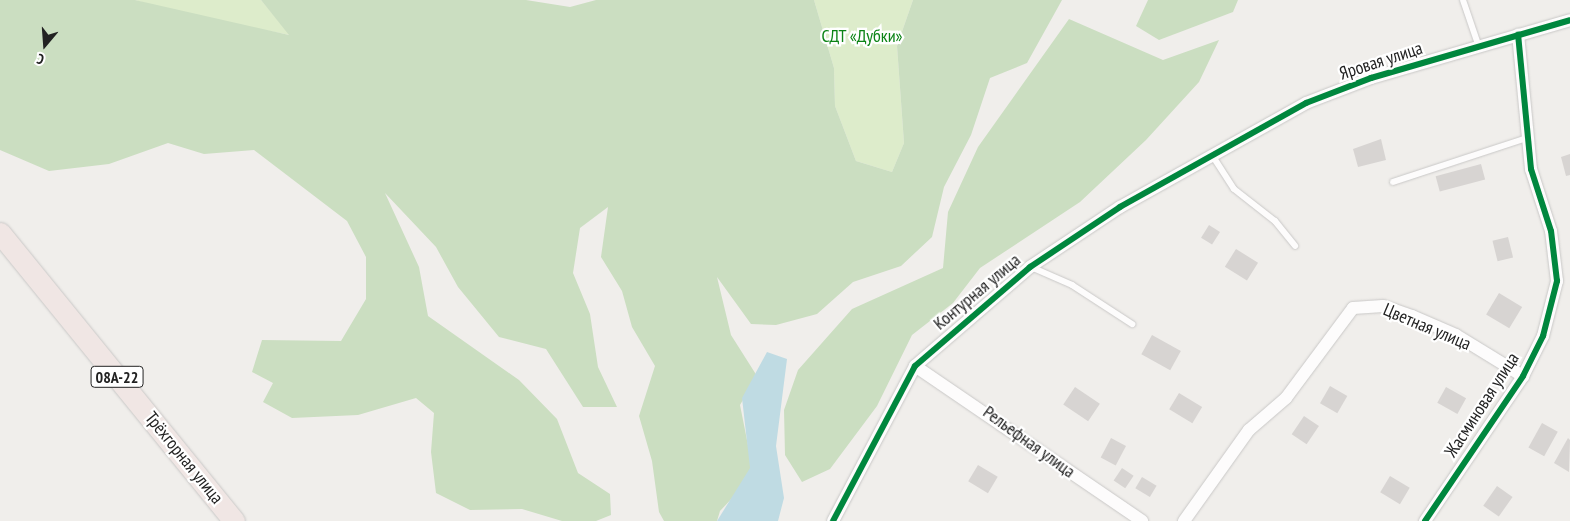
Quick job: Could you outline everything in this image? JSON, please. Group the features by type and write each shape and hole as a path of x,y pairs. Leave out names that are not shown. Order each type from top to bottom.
{"highway":[{"name":"Трёхгорная улица","path":"0,233 234,521"}],"street":[{"name":"Яровая улица","path":"1212,154 1306,104 1371,78 1570,20"},
{"name":"Жасминовая улица","path":"1425,521 1523,376 1543,336 1557,281 1551,231 1531,169 1518,36"},
{"name":"Контурная улица","path":"833,521 914,366 1030,267 1120,207 1212,154"},
{"name":"Цветная улица","path":"1184,521 1249,430 1301,381 1353,308 1370,304 1456,335 1523,376"},
{"name":"Рельефная улица","path":"914,366 1142,521"}],"lane":[{"path":"1463,0 1478,47"},
{"path":"1393,182 1527,138"},
{"path":"1212,154 1234,189 1275,221 1295,246"},
{"path":"1030,267 1072,285 1132,324"}],"green space":[{"path":"0,0 135,0 289,35 261,0 526,0 570,7 596,0 814,0 834,68 835,106 856,161 892,172 904,143 897,46 913,0 1062,0 1027,63 990,78 971,135 944,187 932,237 901,266 853,282 817,314 776,325 751,324 717,277 731,335 757,376 740,405 754,475 720,511 717,521 664,521 659,512 652,461 639,416 655,366 632,327 622,291 601,257 608,207 580,228 573,273 590,314 598,367 617,407 583,407 546,349 499,337 458,287 436,247 385,193 419,267 428,316 519,380 557,419 578,473 610,494 611,515 596,521 562,521 522,509 470,510 436,493 431,452 434,413 416,398 358,415 292,418 263,402 273,383 252,372 262,340 341,341 366,299 366,257 347,221 254,150 204,154 168,143 109,164 49,171 0,150"},
{"path":"135,0 261,0 290,35 187,15"},
{"name":"СДТ «Дубки»","path":"814,0 913,0 897,46 904,143 892,172 856,161 835,106 834,68"},
{"path":"1148,0 1238,0 1233,12 1159,40 1136,26"},
{"path":"1069,19 1163,60 1219,40 1199,82 1146,140 1080,202 980,268 953,303 912,335 877,406 830,469 802,482 785,455 784,410 798,370 852,309 943,268 948,212 978,147"}],"water":[{"path":"767,352 787,359 776,446 784,498 778,521 717,521 750,468 742,398"}],"building":[{"path":"1381,139 1386,160 1358,167 1353,149"},
{"path":"1570,154 1570,175 1566,176 1561,157"},
{"path":"1481,164 1485,179 1440,192 1436,176"},
{"path":"1209,225 1220,232 1212,245 1201,238"},
{"path":"1508,237 1513,257 1498,261 1492,241"},
{"path":"1236,249 1258,263 1247,281 1225,267"},
{"path":"1499,293 1522,307 1509,328 1486,314"},
{"path":"1152,335 1181,351 1170,370 1141,354"},
{"path":"1330,386 1347,396 1337,413 1320,403"},
{"path":"1075,387 1100,404 1088,421 1063,404"},
{"path":"1446,387 1466,398 1457,414 1437,403"},
{"path":"1179,393 1202,407 1192,423 1169,409"},
{"path":"1304,416 1319,426 1307,444 1292,434"},
{"path":"1542,423 1558,432 1544,456 1528,447"},
{"path":"1111,438 1126,446 1116,465 1101,457"},
{"path":"1568,438 1570,440 1569,472 1554,463"},
{"path":"978,465 998,477 988,493 968,481"},
{"path":"1122,468 1134,476 1125,488 1114,480"},
{"path":"1390,476 1410,488 1400,504 1380,492"},
{"path":"1142,477 1157,486 1150,497 1135,488"},
{"path":"1497,486 1513,497 1499,517 1483,506"}],"cycle path":[{"path":"833,521 915,366 1030,267 1120,207 1306,103 1371,78 1570,20"},
{"path":"1425,521 1523,376 1543,336 1557,281 1551,231 1531,169 1518,35"}]}
